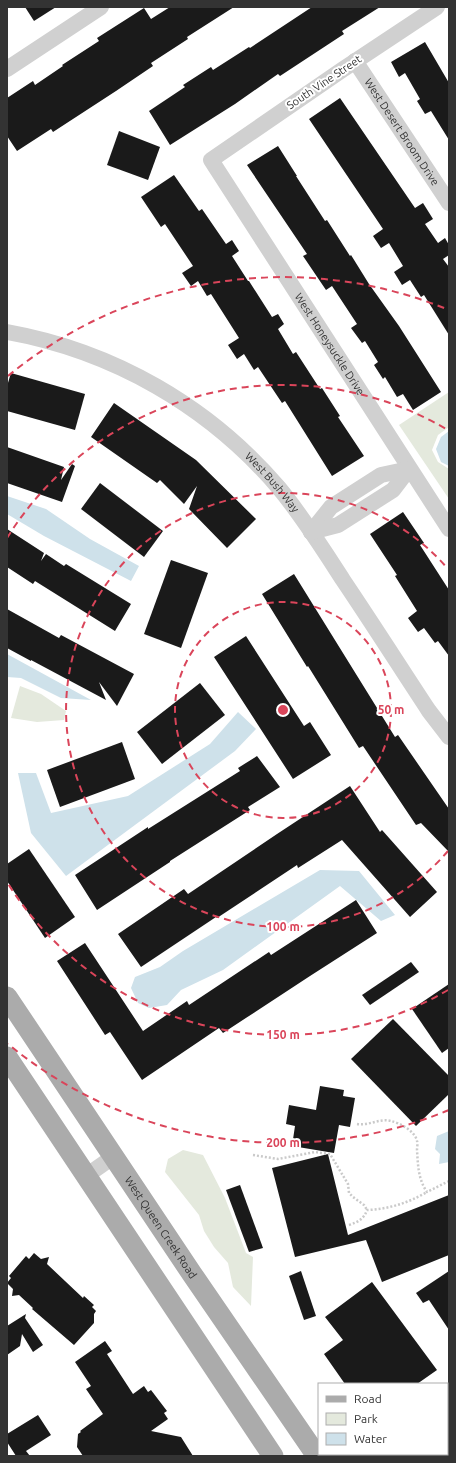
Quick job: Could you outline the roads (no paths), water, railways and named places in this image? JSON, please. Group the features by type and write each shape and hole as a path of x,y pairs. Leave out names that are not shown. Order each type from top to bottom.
{"main road":[{"name":"West Queen Creek Road","path":"7,997 192,1274 317,1456"},
{"path":"7,1057 273,1456"}],"street":[{"path":"7,69 101,7"},
{"name":"South Vine Street","path":"211,160 355,61 437,7"},
{"name":"West Desert Broom Drive","path":"355,61 449,203"},
{"name":"West Honeysuckle Drive","path":"211,160 449,529"},
{"name":"West Bush Way","path":"7,332 44,341 92,356 138,376 188,405 215,425 262,469 290,502 425,704 449,737"},
{"path":"311,532 331,507 381,475 409,469"},
{"path":"86,1176 113,1157"}],"water":[{"path":"449,431 449,466 441,462 436,449 441,437"},
{"path":"7,496 46,509 90,539 139,566 131,581 44,536 7,514"},
{"path":"7,654 91,700 61,698 21,678 7,677"},
{"path":"238,712 256,729 235,751 66,876 31,833 18,773 36,773 51,813 128,796 210,744"},
{"path":"320,870 359,871 395,915 381,921 340,886 223,970 181,990 167,1005 149,1008 138,1003 131,988 135,977 160,967 183,951"},
{"path":"449,1131 449,1162 439,1164 440,1154 435,1149 437,1136"}]}
